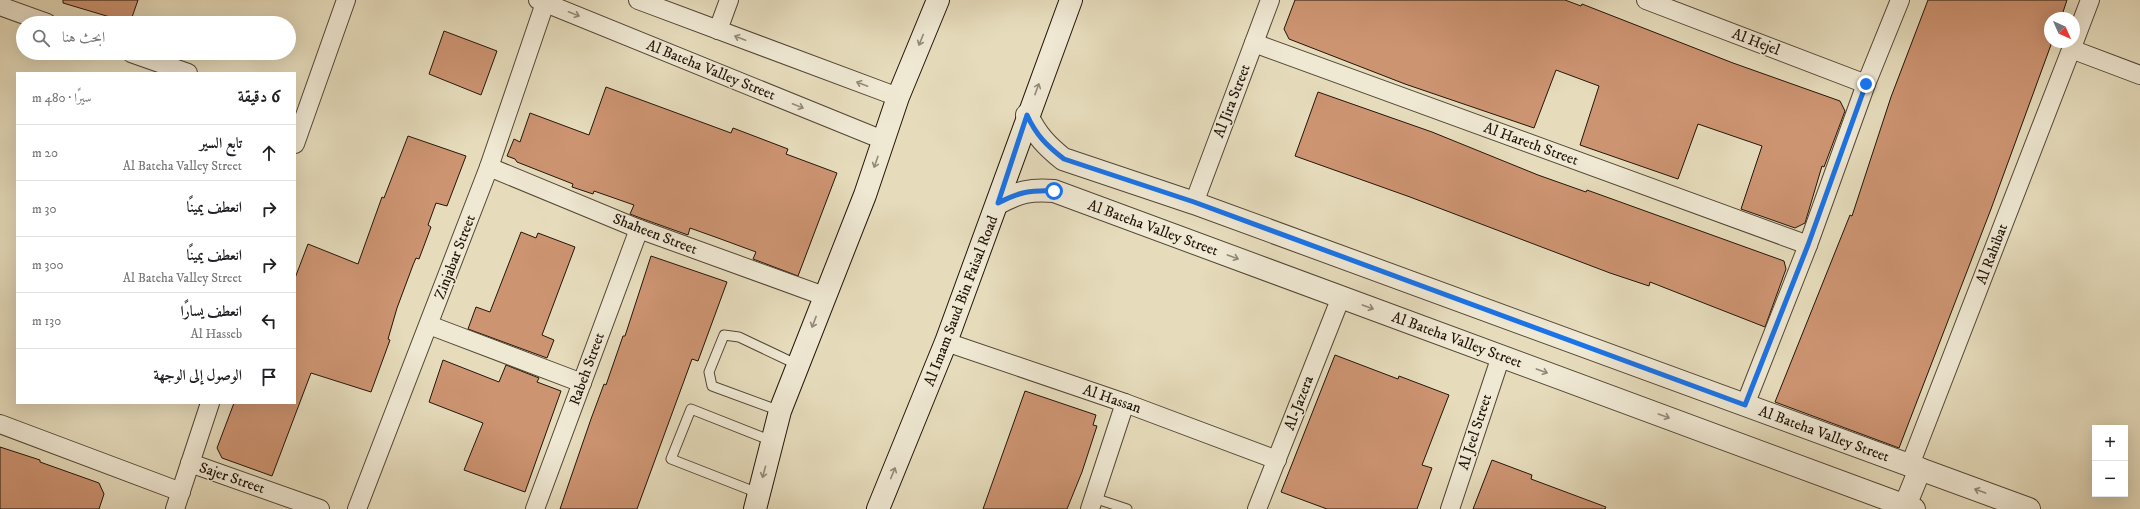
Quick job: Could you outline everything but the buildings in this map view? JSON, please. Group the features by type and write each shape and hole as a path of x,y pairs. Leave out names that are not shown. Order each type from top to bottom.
{"street":[{"path":"296,138 300,113 346,0"},
{"path":"638,0 898,97"},
{"path":"718,30 729,0"},
{"path":"756,501 780,411 865,195 898,97 938,0"},
{"name":"Al Imam Saud Bin Faisal Road","path":"878,509 946,342 998,203 1027,115 1071,0"},
{"name":"Al Jira Street","path":"1194,202 1270,0"},
{"name":"Al Hejel","path":"1646,0 1672,4 1866,84"},
{"path":"1745,405 1808,245 1866,84 1900,0"},
{"name":"Al Rahibat","path":"2080,26 2090,0"},
{"name":"Al Bateha Valley Street","path":"541,1 884,140"},
{"name":"Zinjabar Street","path":"357,509 489,167 541,1"},
{"path":"0,6 28,16"},
{"name":"Al Hareth Street","path":"1254,43 1808,245"},
{"path":"2080,47 2140,75"},
{"name":"Al Rahibat","path":"1915,467 2072,48"},
{"path":"151,60 185,72"},
{"name":"Al Bateha Valley Street","path":"1027,115 1034,131 1046,145 1064,159 1194,202 2030,509"},
{"name":"Shaheen Street","path":"489,167 639,229 824,296"},
{"name":"Al Bateha Valley Street","path":"998,203 1015,194 1032,190 1054,191 1910,507"},
{"name":"Rabeh Street","path":"535,509 639,229"},
{"name":"Al-Jazera","path":"1257,509 1341,297"},
{"path":"429,325 582,383"},
{"name":"Al Hassan","path":"946,342 1125,403 1277,460"},
{"name":"Al Jeel Street","path":"1450,509 1500,356"},
{"path":"1092,503 1125,403"},
{"path":"175,509 210,404"},
{"path":"0,424 181,492"},
{"name":"Sajer Street","path":"190,464 320,509"},
{"path":"1910,507 1915,467"}],"lane":[{"path":"780,411 712,386 709,372 724,336 738,337 798,365"},
{"path":"756,501 671,459 691,409 772,441"},
{"path":"1092,503 1127,509"}],"route":[{"path":"1054,191 1032,190 1015,194 998,203 1027,115 1034,131 1046,145 1064,159 1194,202 1745,405 1808,245 1866,84"}]}
